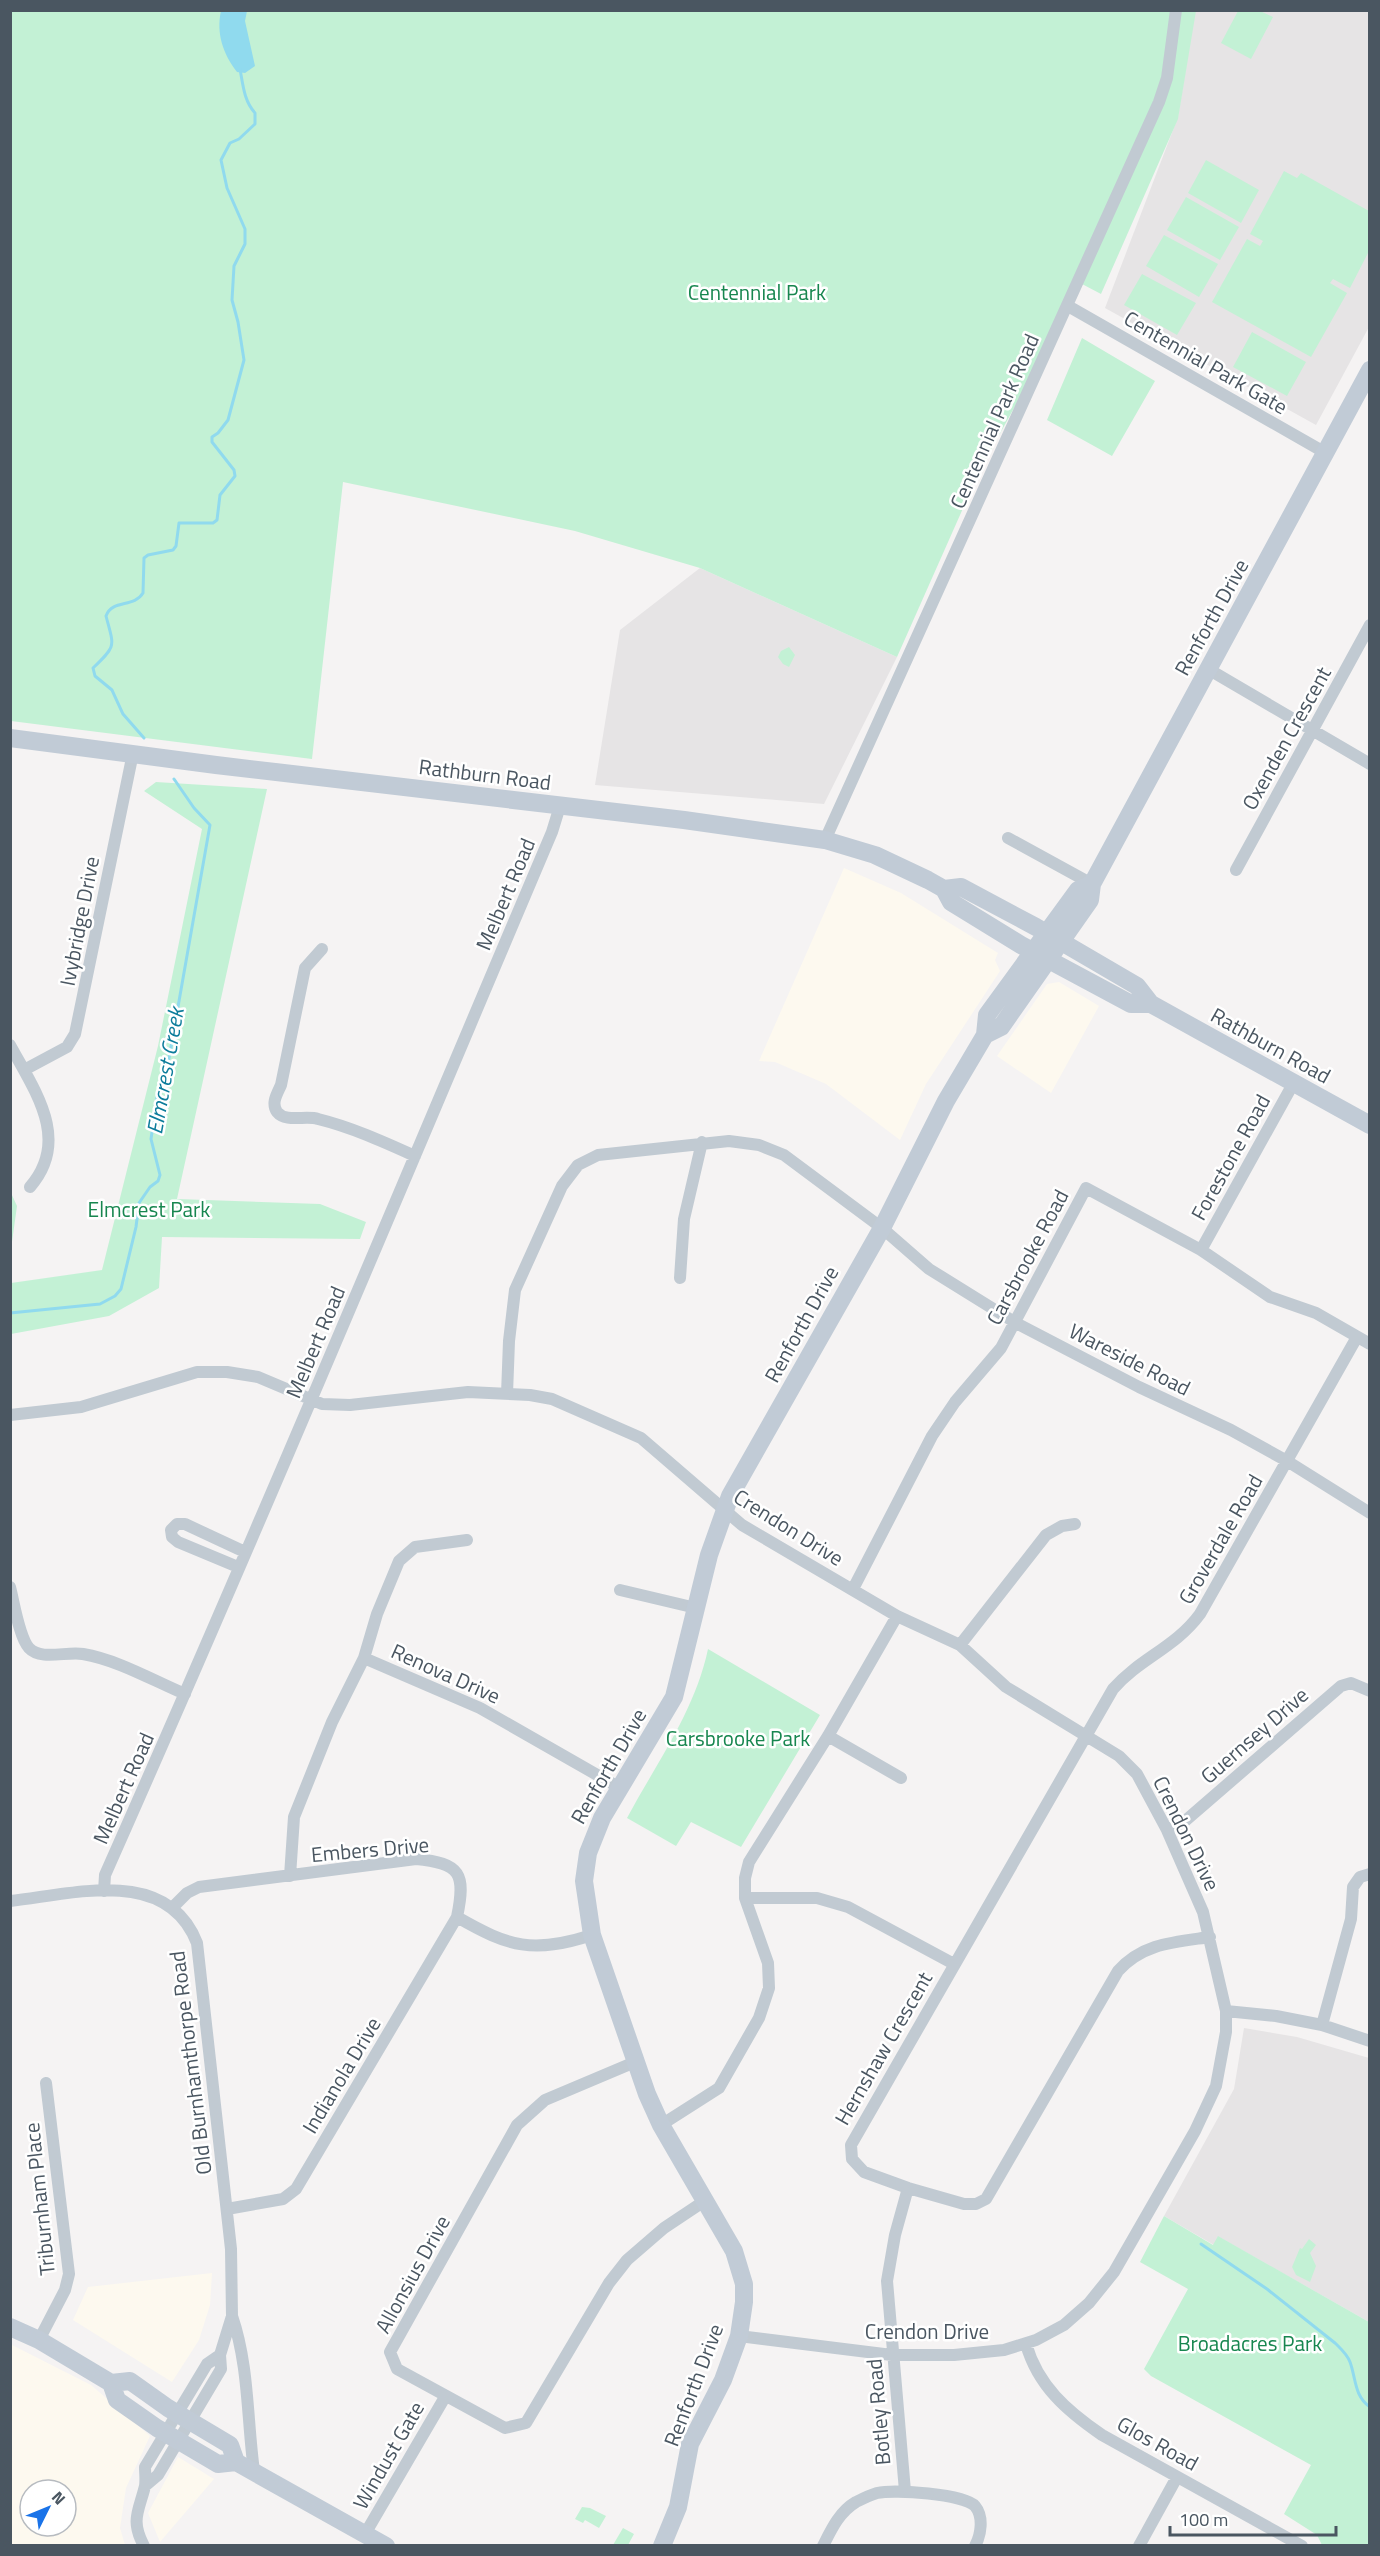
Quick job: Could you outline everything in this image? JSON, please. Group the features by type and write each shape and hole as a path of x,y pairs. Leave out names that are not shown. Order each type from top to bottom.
{"street":[{"name":"Centennial Park Road","path":"825,840 1159,102 1167,78 1176,10"},
{"name":"Centennial Park Gate","path":"1068,306 1324,452"},
{"name":"Renforth Drive","path":"662,2546 678,2507 690,2444 723,2380 739,2336 744,2302 740,2269 734,2251 661,2125 635,2061 592,1935 584,1881 592,1840 674,1697 709,1555 730,1496 882,1228 942,1109 985,1035 987,1015 1090,900 1092,885 1370,370"},
{"name":"Oxenden Crescent","path":"1236,870 1370,625"},
{"path":"1208,669 1370,764"},
{"name":"Rathburn Road","path":"10,738 684,820 825,840 875,855 944,889 961,887 1137,986 1151,1004 1370,1125"},
{"name":"Ivybridge Drive","path":"24,1070 67,1047 75,1034 133,753"},
{"name":"Melbert Road","path":"104,1891 105,1875 185,1694 415,1156 552,832 560,806"},
{"path":"1008,838 1092,885"},
{"name":"Rathburn Road","path":"944,889 951,902 1042,956 1131,1004 1151,1004"},
{"path":"322,949 306,968 281,1085 274,1100 277,1111 284,1116 317,1118 415,1156"},
{"path":"10,1045 46,1119 50,1144 44,1168 30,1187"},
{"name":"Forestone Road","path":"1201,1250 1293,1084"},
{"name":"Wareside Road","path":"507,1394 509,1341 515,1290 562,1186 578,1165 598,1155 702,1142 729,1141 759,1145 784,1155 882,1228 929,1269 1016,1323 1139,1387 1232,1430 1370,1513"},
{"path":"680,1278 684,1219 702,1142"},
{"name":"Carsbrooke Road","path":"853,1589 944,1417 996,1357 1086,1188 1201,1250 1270,1297 1316,1313 1370,1344"},
{"name":"Groverdale Road","path":"1087,1735 1121,1680 1178,1639 1200,1614 1357,1338"},
{"name":"Crendon Drive","path":"10,1415 81,1407 197,1372 227,1371 258,1377 322,1404 350,1405 468,1392 530,1395 552,1400 641,1438 725,1513 742,1525 897,1616 960,1645 1006,1688 1087,1735 1119,1756 1131,1767 1144,1784 1195,1890 1210,1937 1226,2011 1224,2047 1216,2086 1195,2131 1114,2272 1096,2295 1073,2318 1046,2336 1026,2344 993,2352 892,2355 739,2336"},
{"path":"238,1567 178,1542 172,1537 171,1530 177,1524 185,1524 245,1552"},
{"path":"960,1645 1046,1535 1062,1526 1075,1524"},
{"path":"364,1658 377,1614 404,1554 415,1547 467,1540"},
{"path":"10,1587 24,1638 33,1651 42,1654 69,1653 93,1657 185,1694"},
{"path":"620,1590 696,1608"},
{"path":"661,2125 719,2088 759,2018 770,1978 768,1963 745,1898 745,1878 749,1862 828,1736 897,1616"},
{"name":"Renova Drive","path":"290,1876 294,1817 333,1722 364,1658 480,1708 605,1777 620,1788"},
{"name":"Guernsey Drive","path":"1167,1830 1185,1821 1341,1686 1351,1683 1370,1691"},
{"name":"Hernshaw Crescent","path":"1087,1735 850,2145 852,2160 864,2172 908,2188 964,2204 976,2204 986,2199 1118,1971 1136,1954 1150,1947 1210,1937"},
{"path":"828,1736 901,1778"},
{"name":"Embers Drive","path":"173,1907 187,1893 199,1887 416,1859 440,1862 454,1870 461,1879 462,1894 457,1917"},
{"path":"1322,2025 1351,1919 1353,1887 1360,1877 1370,1874"},
{"name":"Old Burnhamthorpe Road","path":"10,1901 104,1891 142,1893 173,1907 191,1929 197,1943 232,2267 232,2316 221,2354 207,2364 184,2417 172,2436 145,2467 145,2486 138,2503 136,2518 144,2546"},
{"path":"745,1898 817,1898 848,1908 954,1964"},
{"path":"457,1917 488,1935 513,1944 532,1946 575,1941 592,1935"},
{"name":"Indianola Drive","path":"226,2209 283,2199 296,2189 457,1917"},
{"path":"1226,2011 1276,2016 1322,2025 1370,2041"},
{"name":"Allonsius Drive","path":"635,2061 545,2100 517,2125 390,2352 397,2369 505,2428 526,2423 609,2283 627,2260 664,2228 705,2200"},
{"name":"Triburnham Place","path":"39,2340 65,2290 69,2274 46,2084"},
{"name":"Botley Road","path":"905,2491 887,2281 895,2235 908,2188"},
{"name":"Old Burnhamthorpe Road","path":"232,2316 243,2362 254,2471"},
{"path":"10,2327 39,2340 111,2383 130,2382 230,2445 236,2462"},
{"name":"Glos Road","path":"1026,2344 1037,2374 1064,2408 1102,2434 1302,2546"},
{"path":"221,2354 243,2362"},
{"path":"111,2383 117,2400 218,2464 236,2462 386,2546"},
{"name":"Windust Gate","path":"365,2534 445,2397"},
{"path":"1139,2546 1177,2477"},
{"path":"823,2546 836,2521 856,2502 877,2493 905,2491 965,2500 976,2507 981,2519 980,2537 975,2546"}],"shaded area":[{"path":"1195,11 1369,11 1369,327 1316,425 1105,308 1178,117"},
{"path":"700,568 897,657 824,804 595,785 620,630"},
{"path":"844,868 901,893 998,953 995,960 1000,971 926,1084 900,1140 826,1084 775,1062 759,1061"},
{"path":"1059,982 1099,1006 1051,1093 997,1056 1047,984"},
{"path":"1244,2028 1297,2037 1369,2058 1369,2322 1219,2237 1214,2245 1164,2216 1234,2089"},
{"path":"212,2273 210,2305 199,2340 172,2382 73,2320 88,2287"},
{"path":"10,2344 91,2385 150,2436 126,2488 120,2528 125,2545 11,2545"},
{"path":"178,2457 214,2479 160,2542 148,2513"}],"green space":[{"name":"Centennial Park","path":"11,11 1196,11 1178,119 1101,294 1082,284 980,470 897,657 700,568 575,531 343,482 312,759 11,721"},
{"path":"1238,11 1260,11 1273,17 1251,59 1221,43"},
{"path":"1206,160 1259,190 1241,223 1188,193"},
{"path":"1284,171 1297,178 1301,173 1369,211 1369,251 1350,288 1333,279 1330,283 1347,293 1311,357 1212,302 1247,239 1260,246 1263,241 1250,234"},
{"path":"1186,197 1239,227 1220,260 1167,230"},
{"path":"1164,235 1218,264 1199,297 1146,266"},
{"path":"1142,274 1196,303 1177,335 1124,305"},
{"path":"1252,332 1306,362 1287,396 1233,367"},
{"path":"1082,338 1155,381 1112,456 1047,420"},
{"path":"789,647 795,655 789,667 783,664 778,657 781,651"},
{"name":"Elmcrest Park","path":"156,782 267,789 177,1199 320,1204 366,1222 360,1239 162,1237 159,1288 109,1316 11,1334 11,1283 102,1270 158,1046 202,829 144,791"},
{"path":"10,1193 17,1206 11,1249"},
{"name":"Carsbrooke Park","path":"708,1649 820,1715 741,1847 691,1822 676,1846 627,1818 685,1715 702,1672"},
{"name":"Broadacres Park","path":"1164,2216 1213,2245 1218,2236 1369,2322 1369,2545 1322,2545 1317,2535 1284,2514 1311,2465 1151,2376 1144,2369 1188,2289 1140,2262"},
{"path":"1309,2239 1316,2245 1310,2253 1316,2266 1310,2282 1296,2275 1292,2267 1300,2248 1302,2249"},
{"path":"582,2507 590,2508 606,2516 599,2528 585,2520 583,2523 575,2519"},
{"path":"623,2528 634,2534 628,2545 613,2545"}],"water":[{"path":"221,11 247,11 245,21 255,66 245,73 237,72 224,51 219,27"}],"waterway":[{"name":"Elmcrest Creek","path":"144,738 123,714 112,690 95,676 93,668 112,645 106,616 109,611 113,607 134,601 143,593 144,558 148,555 173,550 176,546 179,523 213,523 217,520 220,495 235,476 234,470 212,442 212,437 228,420 244,360 232,300 234,266 245,244 245,229 227,188 221,160 230,143 239,139 255,124 255,113 246,98 240,69"},
{"name":"Elmcrest Creek","path":"10,1313 100,1304 115,1296 121,1289 136,1227 139,1203 150,1187 158,1181 160,1175 151,1139 157,1097 169,1058 210,825 194,808 174,779"},
{"path":"1201,2244 1267,2289 1335,2343 1349,2359 1358,2392 1370,2407"}]}
